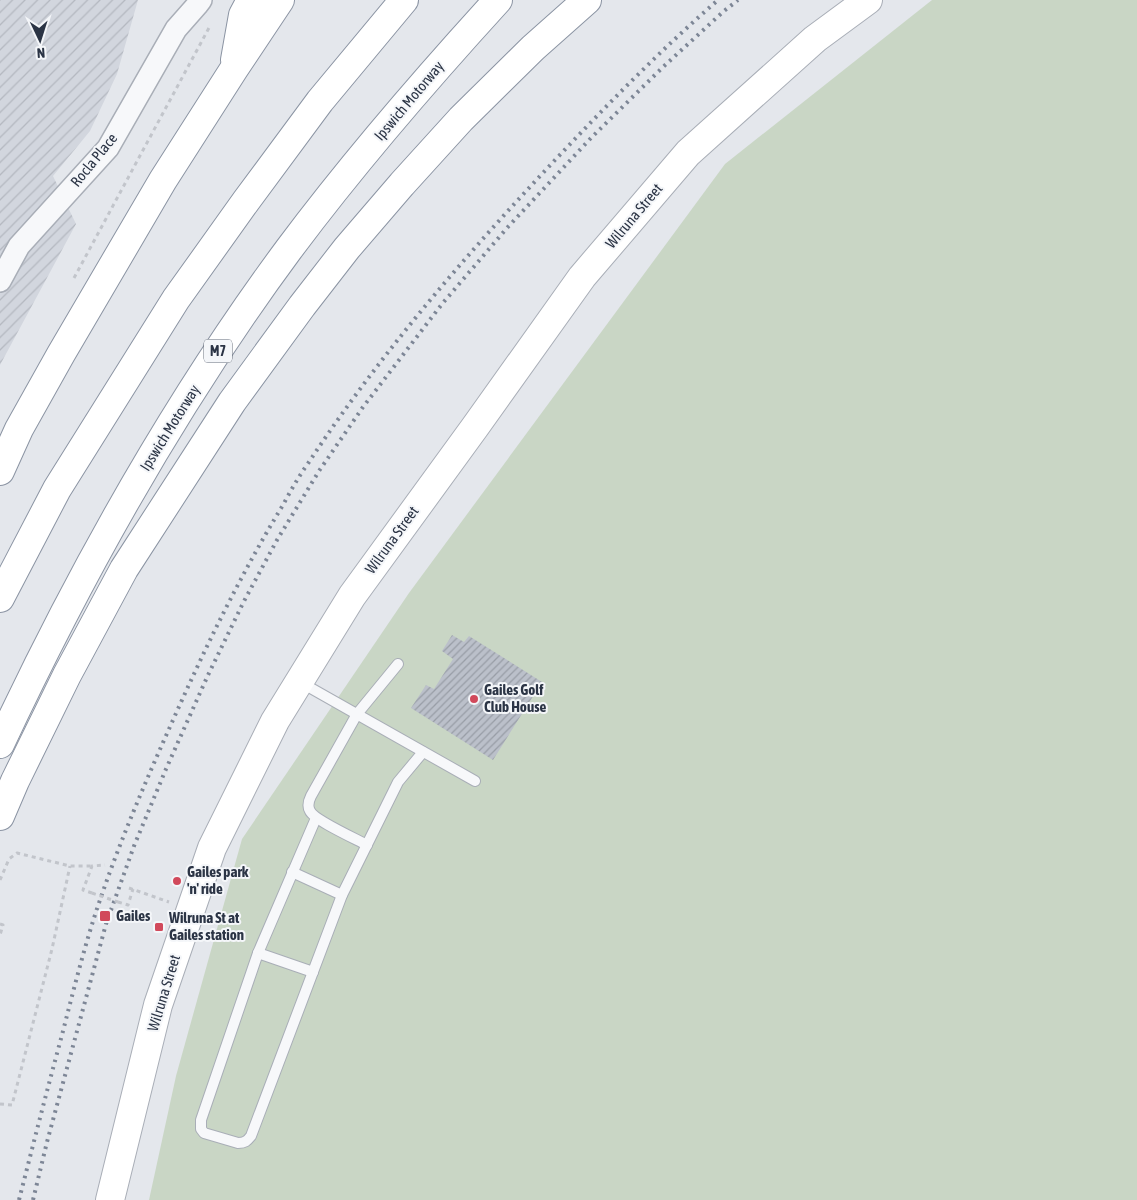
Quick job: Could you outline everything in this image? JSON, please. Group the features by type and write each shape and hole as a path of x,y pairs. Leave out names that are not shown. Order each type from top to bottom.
{"main road":[{"path":"234,69 243,15 251,0"},
{"path":"0,471 20,429 61,354 163,180 280,0"},
{"path":"0,598 57,489 176,299 320,101 404,0"},
{"name":"Ipswich Motorway","path":"0,744 34,672 117,514 226,339 289,250 359,160 430,75 498,0"},
{"path":"0,816 67,675 124,569 232,402 347,248 402,184 460,119 533,48 587,0"},
{"name":"Wilruna Street","path":"110,1200 158,1005 212,848 275,721 352,596 582,277 688,153 814,39 868,0"}],"street":[{"name":"Rocla Place","path":"176,29 183,0"},
{"name":"Rocla Place","path":"0,281 19,246 108,148 176,29 201,0"}],"lane":[{"path":"367,845 316,818 310,811 308,803 310,796 357,714 398,664"},
{"path":"299,681 475,781"},
{"path":"316,818 258,952 201,1120 201,1129 204,1133 238,1144 248,1141 342,895 398,782 423,752"},
{"path":"292,872 342,895"},
{"path":"258,952 312,972"}],"path":[{"path":"71,284 212,23"},
{"path":"0,880 9,859 17,853 70,866 105,865"},
{"path":"0,1104 12,1105 70,866"},
{"path":"92,866 83,890 128,905 131,888 191,910"},
{"path":"0,924 4,925 0,935"}],"shaded area":[{"path":"0,0 138,0 117,74 90,131 53,176 76,224 0,365"}],"green space":[{"path":"932,0 1137,0 1137,1200 149,1200 176,1076 242,839 409,593 725,164"}],"building":[{"name":"Gailes Golf Club House","path":"452,635 464,642 469,636 542,682 493,760 411,708 426,685 434,689 453,659 442,651"}],"railway":[{"path":"19,1200 85,947 121,843 162,744 211,638 238,584 292,488 335,424 390,350 479,243 606,107 718,0"},
{"path":"33,1200 106,924 134,846 208,675 243,603 277,540 319,471 363,407 442,304 507,228 591,138 663,67 738,0"}],"place":[{"name":"Gailes Golf Club House","path":"474,699"},
{"name":"Gailes park 'n' ride","path":"177,881"},
{"name":"Gailes","path":"105,916"},
{"name":"Wilruna St at Gailes station","path":"159,927"}]}
